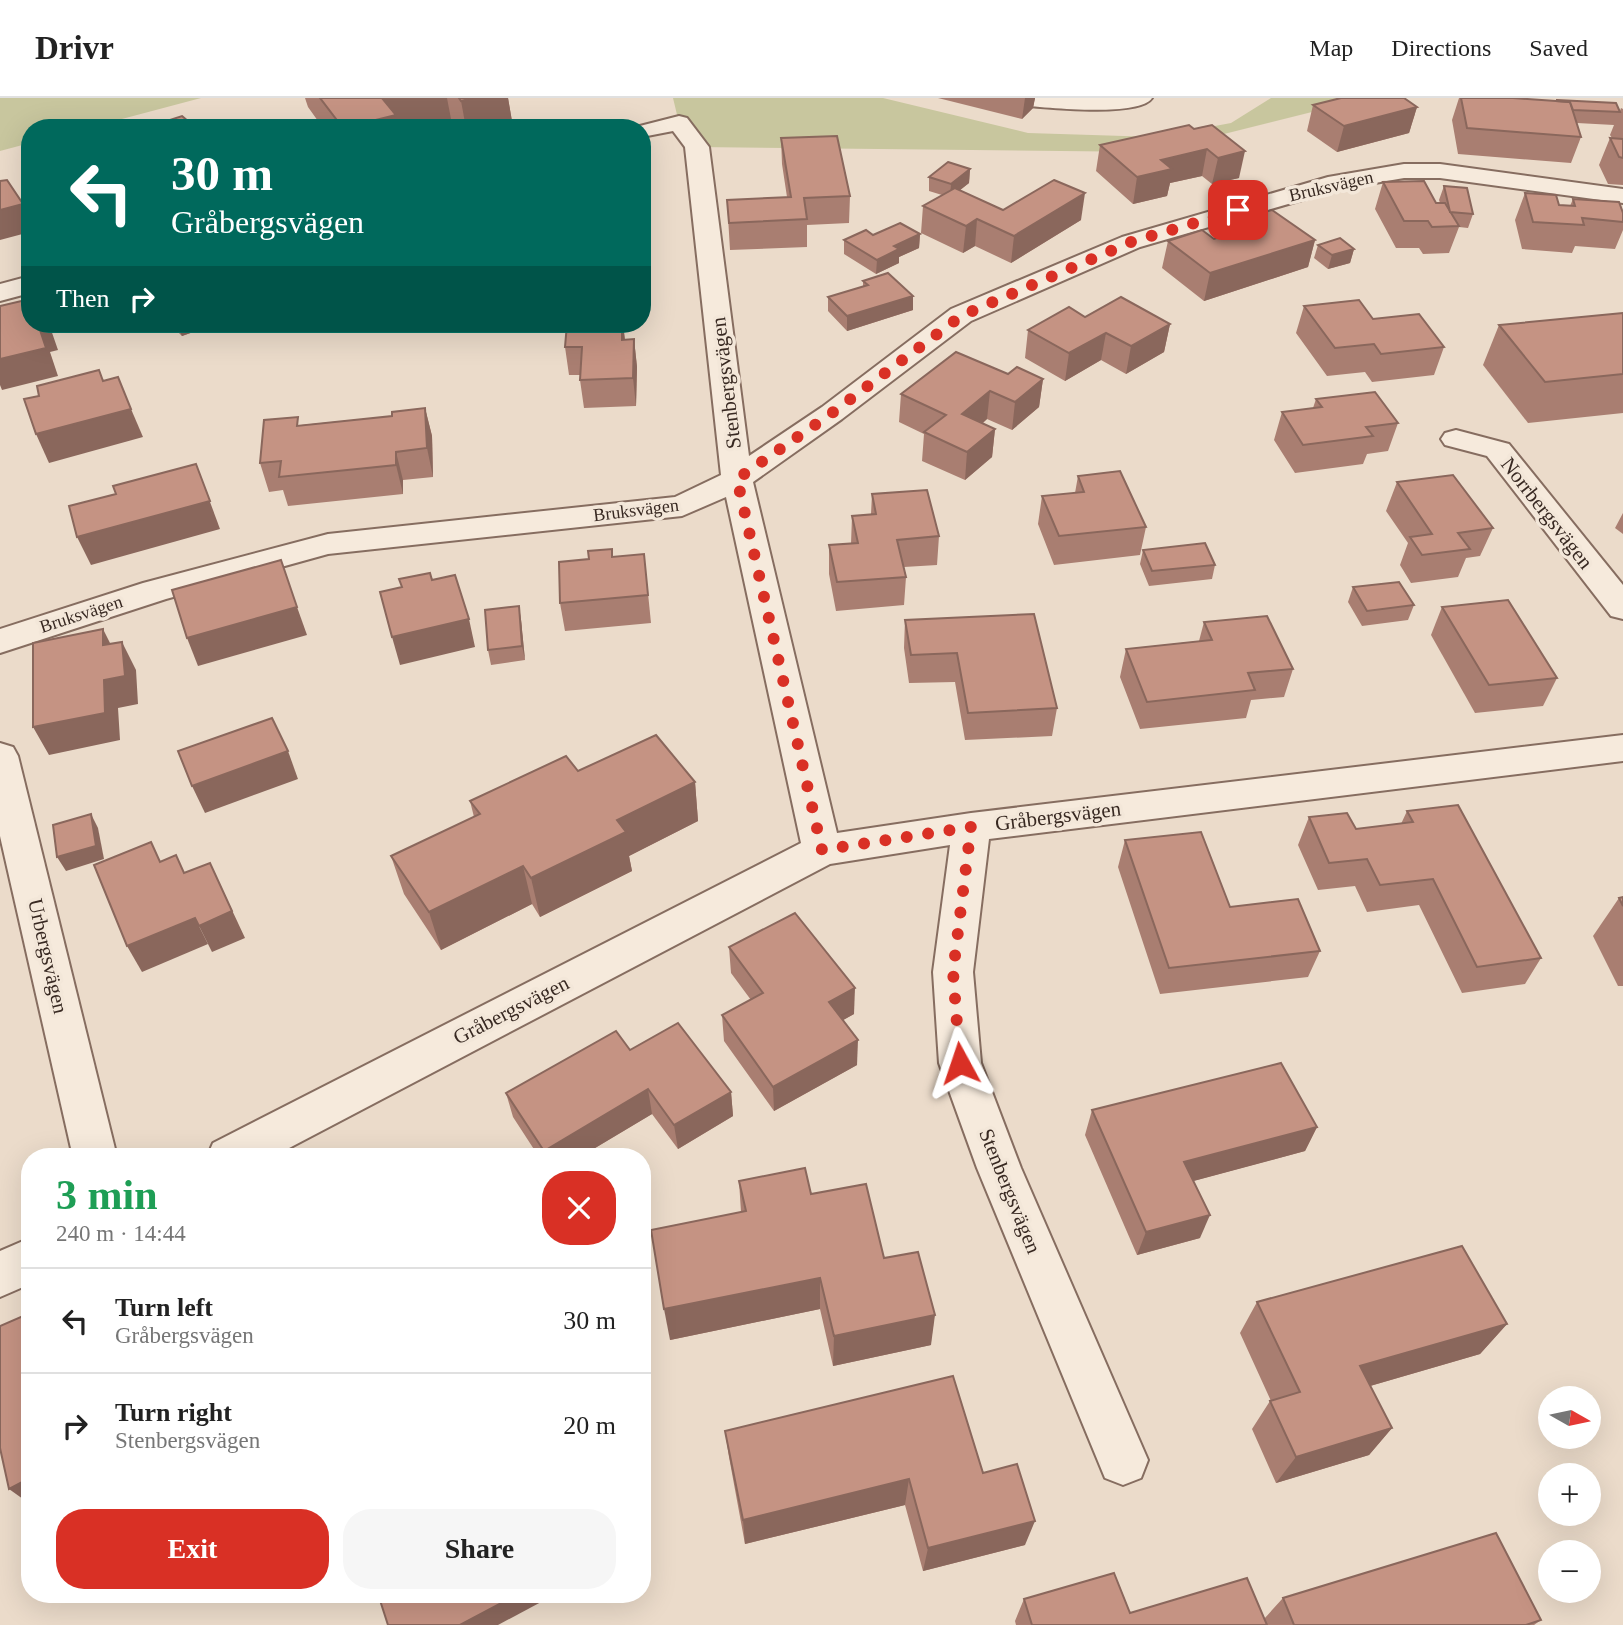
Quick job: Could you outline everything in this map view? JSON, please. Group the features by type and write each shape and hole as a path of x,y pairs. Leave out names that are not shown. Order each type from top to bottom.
{"street":[{"path":"1017,98 1098,104 1141,98"},
{"name":"Stenbergsvägen","path":"651,128 680,123 697,147 737,479 822,850"},
{"name":"Bruksvägen","path":"0,641 155,591 328,544 682,506 737,479 832,413 961,316 1131,242 1337,182 1404,171 1476,174 1623,196"},
{"path":"0,293 21,287"},
{"name":"Norrbergsvägen","path":"1457,439 1498,450 1623,608"},
{"name":"Gråbergsvägen","path":"246,1148 822,850 971,827 1623,748"},
{"name":"Urbergsvägen","path":"0,756 93,1148"},
{"name":"Stenbergsvägen","path":"971,827 953,972 960,1063 999,1168 1123,1460"},
{"path":"0,1275 21,1264"}],"shaded area":[{"path":"0,98 201,98 122,119 21,119 21,145 0,151"},
{"path":"673,98 883,98 1028,133 1156,137 1231,123 1271,98 1368,98 1152,152 697,147 679,123"}],"building":[{"path":"320,98 382,98 396,115 380,119 336,119"},
{"path":"1341,98 1404,98 1417,107 1344,126 1313,105"},
{"path":"1461,98 1570,102 1581,137 1467,128"},
{"path":"1557,100 1616,103 1620,112 1573,110 1570,102"},
{"path":"1189,125 1194,129 1212,125 1245,151 1218,158 1207,149 1161,160 1172,169 1137,177 1100,145"},
{"path":"837,136 850,196 804,198 807,219 729,223 727,200 791,197 781,138"},
{"path":"1610,138 1623,139 1623,158 1619,157"},
{"path":"948,162 970,169 951,184 929,177"},
{"path":"7,180 21,205 0,210 0,181"},
{"path":"1054,180 1085,193 1014,236 977,219 966,226 923,206 955,188 1003,210"},
{"path":"1424,181 1436,203 1445,203 1459,226 1432,227 1428,221 1404,221 1383,182"},
{"path":"1444,186 1467,188 1473,214 1450,212"},
{"path":"1525,193 1556,195 1559,205 1575,206 1573,199 1619,202 1623,222 1582,218 1584,225 1533,222"},
{"path":"1272,210 1315,240 1210,273 1168,241 1202,230 1214,239 1255,226 1244,218"},
{"path":"900,223 920,234 894,246 899,249 877,260 844,240 866,230 873,235"},
{"path":"1340,238 1354,249 1332,255 1318,245"},
{"path":"888,273 913,296 847,316 828,297 868,285 863,281"},
{"path":"1121,297 1170,324 1131,346 1106,333 1069,353 1028,330 1069,307 1085,317"},
{"path":"1359,300 1373,319 1419,314 1444,347 1381,354 1374,344 1335,348 1304,306"},
{"path":"21,301 21,333 41,333 46,348 0,359 0,306"},
{"path":"1623,313 1623,374 1545,382 1499,325"},
{"path":"566,333 622,333 622,340 634,339 633,378 580,380 582,347 565,347"},
{"path":"956,352 1008,374 1017,367 1043,379 1015,402 990,391 962,414 995,429 967,452 924,432 946,415 901,394"},
{"path":"99,370 103,381 118,377 131,409 36,434 24,399 39,396 37,386"},
{"path":"1375,392 1398,423 1366,427 1373,436 1303,445 1282,412 1322,407 1316,399"},
{"path":"425,408 427,448 396,452 396,465 279,477 281,461 260,463 264,420 298,417 297,426 392,416 392,412"},
{"path":"196,464 210,501 77,537 69,506 116,494 113,486"},
{"path":"1120,471 1146,527 1059,536 1042,496 1084,492 1078,476"},
{"path":"1453,475 1493,528 1458,533 1470,549 1422,555 1410,537 1432,534 1397,482"},
{"path":"927,490 939,536 897,540 906,577 837,582 829,545 858,543 852,516 876,514 872,494"},
{"path":"1205,543 1215,565 1152,571 1143,550"},
{"path":"612,549 612,557 644,554 648,595 560,603 559,562 589,559 588,551"},
{"path":"281,560 297,607 187,638 172,590"},
{"path":"430,573 432,580 455,575 469,619 392,637 380,592 402,587 399,579"},
{"path":"1399,582 1414,605 1367,611 1353,587"},
{"path":"1508,600 1557,678 1489,685 1442,607"},
{"path":"519,606 522,646 488,650 485,610"},
{"path":"1034,614 1057,708 968,713 957,653 911,655 905,620"},
{"path":"1267,616 1293,669 1248,673 1255,690 1147,702 1126,649 1212,640 1204,622"},
{"path":"103,629 103,645 122,642 125,676 104,680 105,713 33,727 33,643"},
{"path":"272,718 288,751 192,786 178,751"},
{"path":"656,735 695,782 617,820 626,832 531,878 523,866 429,912 391,856 480,814 470,801 566,756 578,771"},
{"path":"1458,805 1541,958 1477,967 1433,879 1380,885 1367,859 1329,863 1309,817 1347,813 1356,829 1413,822 1407,811"},
{"path":"91,814 96,846 57,857 53,825"},
{"path":"1201,832 1230,907 1298,899 1320,951 1169,968 1125,840"},
{"path":"151,842 160,862 176,855 184,873 210,863 232,911 199,926 195,918 127,946 94,865"},
{"path":"795,913 855,988 829,1002 858,1040 773,1087 722,1015 763,993 729,947"},
{"path":"678,1023 731,1092 674,1125 648,1089 549,1148 542,1148 506,1093 616,1031 630,1050"},
{"path":"1281,1063 1317,1127 1184,1162 1210,1215 1146,1232 1092,1110"},
{"path":"805,1168 811,1194 866,1184 884,1258 918,1252 935,1315 834,1336 820,1278 664,1309 651,1230 746,1211 739,1181"},
{"path":"1462,1246 1507,1324 1360,1366 1392,1428 1296,1457 1270,1401 1300,1392 1257,1302"},
{"path":"21,1317 21,1483 9,1489 0,1448 0,1326"},
{"path":"953,1376 983,1473 1017,1464 1035,1521 928,1548 909,1479 743,1520 725,1431"},
{"path":"1496,1533 1541,1620 1526,1625 1294,1625 1283,1598"},
{"path":"1114,1573 1130,1613 1247,1578 1267,1625 1032,1625 1024,1599"},
{"path":"381,1603 501,1603 460,1625 388,1625"}],"route":[{"path":"960,1063 953,972 971,827 822,850 737,479 832,413 961,316 1036,281 1131,242 1238,210"}]}
